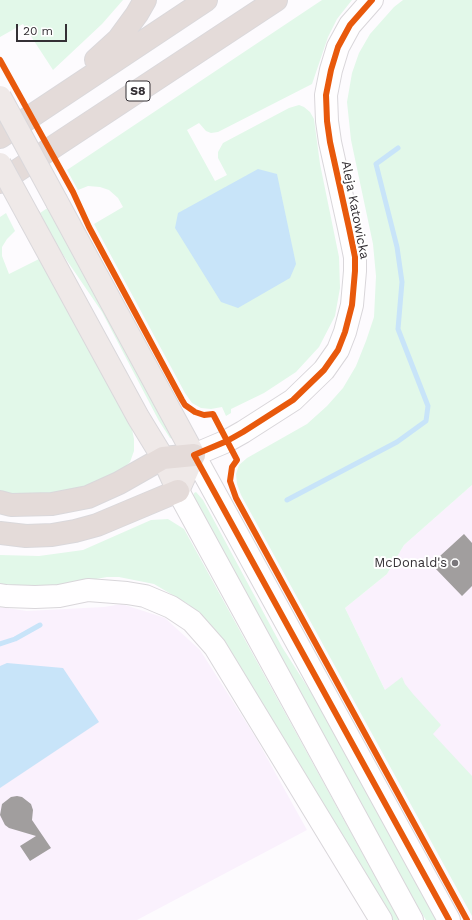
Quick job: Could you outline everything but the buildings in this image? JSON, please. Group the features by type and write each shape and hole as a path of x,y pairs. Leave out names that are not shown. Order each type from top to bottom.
{"highway":[{"path":"43,108 118,40 137,14 145,0"},
{"path":"0,137 206,0"},
{"name":"S8","path":"0,182 276,0"},
{"path":"0,502 11,505 52,504 88,497 119,483 163,458 194,455"},
{"path":"0,533 26,536 52,535 75,531 97,525 178,491"}],"main road":[{"path":"0,97 194,455 178,491"},
{"path":"0,164 138,416 163,458 178,491"}],"street":[{"name":"Aleja Katowicka","path":"194,455 238,435 294,400 324,370 338,350 343,338 352,305 355,286 355,257 330,142 327,121 326,95 330,70 338,47 350,25 372,0"},
{"path":"194,455 449,920"},
{"path":"178,491 412,920"},
{"path":"0,595 35,597 59,596 88,590 127,592 145,596 171,607 192,621 215,646 380,920"}],"shaded area":[{"path":"472,485 472,867 345,608 387,574 404,545"},
{"path":"122,604 165,618 200,650 256,738 307,830 137,920 0,920 0,607 27,611 104,607"}],"green space":[{"path":"0,0 123,0 102,24 53,70 23,24 0,37"},
{"path":"322,0 352,0 337,19 328,37 312,84 218,132 211,133 206,131 199,123 187,130 215,181 227,175 218,158 218,152 223,143 289,108 299,105 310,112 314,119 320,164 339,257 340,288 335,316 319,347 296,372 264,393 231,409 231,413 226,416 222,407 211,409 201,408 192,403 185,393 94,224 123,207 118,198 109,190 100,187 88,186 78,190 67,170"},
{"path":"403,0 472,0 472,485 404,545 387,574 345,608 385,690 402,677 405,684 413,694 441,725 433,734 472,776 472,916 241,495 237,484 236,474 239,465 247,458 307,424 327,406 343,388 356,366 366,341 374,317 376,276 373,244 351,140 347,102 352,73 359,53 370,34 394,7"},
{"path":"49,207 174,438 173,439 170,438 159,421 102,312 57,246 40,213"},
{"path":"6,213 15,231 2,247 2,256 9,274 39,259 132,429 134,451 130,462 118,474 66,495 0,494 0,217"},
{"path":"196,492 203,500 282,647 321,708 439,920 426,920 399,876 193,496"},
{"path":"168,519 184,529 399,920 389,920 223,642 205,619 188,604 154,584 119,577 107,577 74,583 36,587 0,584 0,555 39,556 83,550 151,520"}],"water":[{"path":"258,169 277,174 296,264 290,278 238,308 221,302 175,228 178,213"},
{"path":"7,663 63,668 99,722 0,788 0,666"}],"waterway":[{"path":"287,500 397,442 426,421 428,406 398,329 402,282 397,247 376,164 398,148"},
{"path":"0,644 15,639 40,625"}],"cycle path":[{"path":"372,0 350,25 338,47 331,70 326,95 327,121 330,142 355,257 352,305 345,332 338,350 324,370 293,400 227,441 194,455 449,920"},
{"path":"0,60 73,192 89,227 185,405 195,412 204,415 213,414 237,460 232,467 230,481 236,498 467,920"}],"place":[{"name":"McDonald's","path":"455,563"}]}
